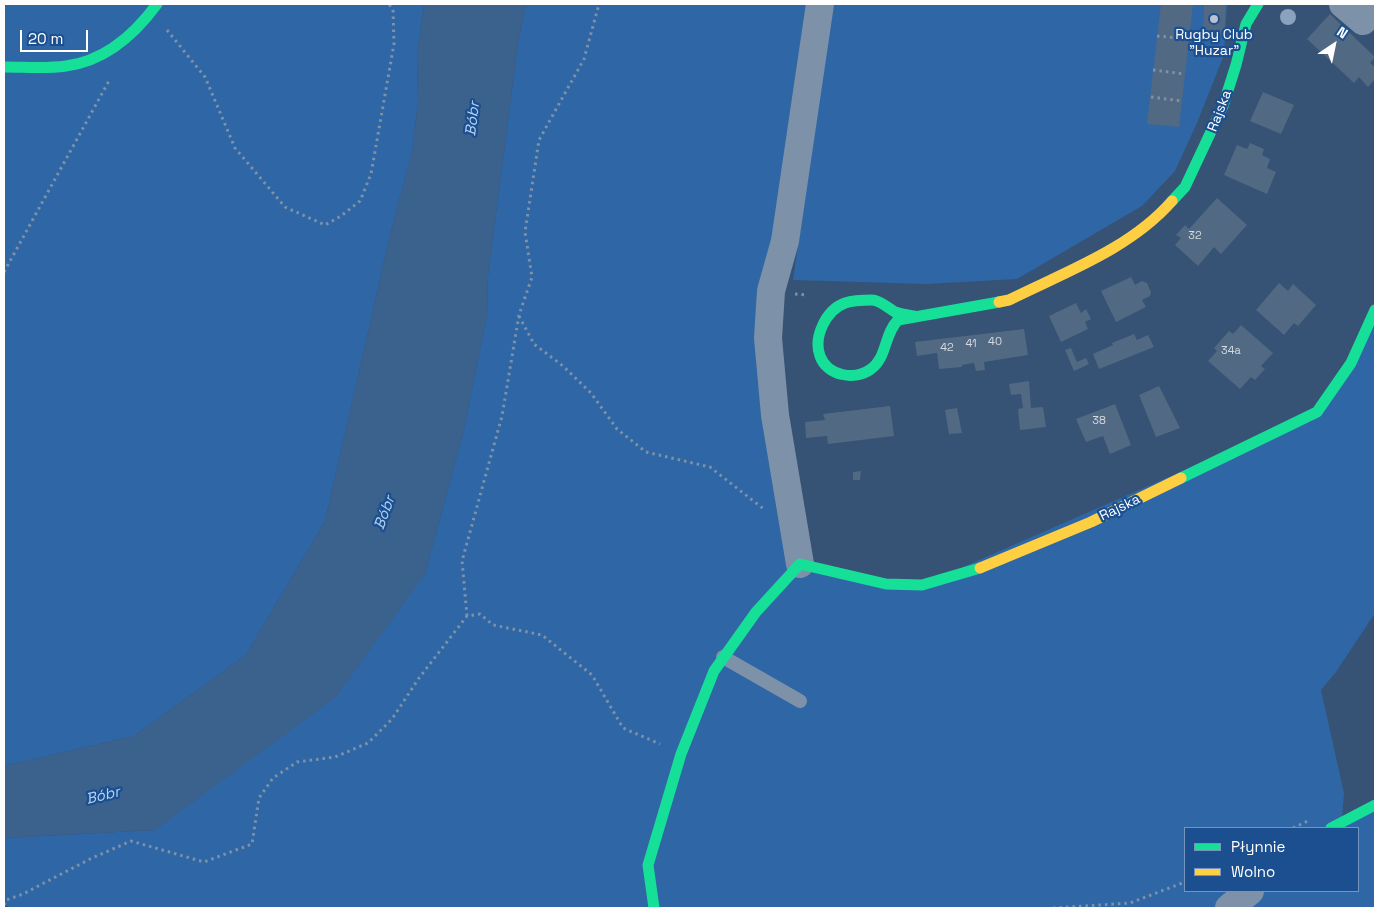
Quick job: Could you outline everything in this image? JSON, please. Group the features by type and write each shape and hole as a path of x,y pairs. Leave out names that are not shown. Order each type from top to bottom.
{"street":[{"path":"654,908 648,865 681,754 714,671 756,612 800,564 775,415 768,338 771,291 785,241 820,4"},
{"path":"4,67 52,68 73,65 94,58 117,46 135,31 154,9"},
{"name":"Rajska","path":"914,316 896,312 875,300 856,300 844,303 832,311 820,330 817,344 820,358 832,371 846,376 861,375 872,369 880,360 892,326 898,320 1009,300 1112,249 1158,218 1185,187 1206,145 1223,106 1250,10"},
{"name":"Rajska","path":"800,564 886,584 922,585 970,572 1090,522 1316,412 1351,363 1375,310"},
{"path":"1333,827 1375,805"},
{"path":"1229,908 1249,892"}],"lane":[{"path":"723,657 800,701"}],"path":[{"path":"154,9 205,76 235,148 285,207 325,225 341,216 360,201 371,174 394,44 393,10 389,4"},
{"path":"467,616 462,561 502,416 518,316 532,277 525,232 539,140 584,59 599,4"},
{"path":"1157,36 1189,39"},
{"path":"4,272 115,70 120,57 117,46"},
{"path":"1153,70 1185,74"},
{"path":"1151,97 1182,100"},
{"path":"518,316 534,344 564,366 591,393 618,429 646,452 710,467 794,533"},
{"path":"4,905 6,900 23,894 90,859 130,841 204,862 252,844 260,798 273,778 297,762 335,757 368,743 392,719 418,678 467,616 480,614 494,625 542,635 592,675 623,728 681,754"},
{"path":"1053,908 1130,904 1184,882"}],"shaded area":[{"path":"6,4 424,4 417,55 418,102 412,153 391,231 325,521 246,655 134,736 4,766 4,6"},
{"path":"526,4 820,4 771,290 800,564 922,585 1317,412 1375,310 1375,613 1336,672 1321,690 1344,793 1342,819 1375,804 1375,908 13,908 4,905 4,838 155,830 425,574 463,434 487,315 488,275 518,43"},
{"name":"Rugby Club \"Huzar\"","path":"833,4 1227,4 1224,55 1197,123 1175,171 1142,206 1017,279 926,284 793,280"}],"water":[{"name":"Bóbr","path":"424,4 526,4 518,43 488,275 487,315 463,434 425,574 336,697 155,830 4,838 4,766 134,736 246,655 325,521 391,231 412,153 418,102 417,55"}],"building":[{"path":"1161,4 1193,4 1179,127 1147,124"},
{"name":"Rugby Club \"Huzar\"","path":"1204,4 1226,4 1224,35 1203,34"},
{"path":"1330,14 1375,57 1370,63 1375,67 1375,79 1368,87 1359,77 1354,83 1307,39"},
{"path":"1263,92 1294,105 1281,134 1250,121"},
{"path":"1250,143 1264,149 1262,155 1270,159 1267,168 1276,172 1267,194 1224,175 1237,145 1247,149"},
{"path":"1217,198 1247,225 1221,254 1214,247 1198,266 1175,245 1181,238 1176,235 1185,225 1189,229"},
{"path":"1131,277 1135,285 1142,281 1147,283 1151,292 1150,296 1142,300 1146,307 1116,322 1101,291"},
{"path":"1279,283 1288,291 1293,284 1316,305 1298,326 1294,323 1284,335 1256,310"},
{"path":"1076,303 1081,313 1086,309 1091,319 1085,322 1088,329 1061,342 1049,316"},
{"path":"1241,325 1273,353 1261,366 1265,369 1255,380 1251,377 1240,389 1208,361 1217,351 1214,348 1229,331 1233,334"},
{"path":"1024,329 1028,355 984,362 985,370 976,371 974,363 962,365 962,367 939,369 937,353 917,356 915,342"},
{"path":"1134,334 1137,340 1148,335 1154,347 1099,369 1093,354 1113,345 1112,343"},
{"path":"1071,348 1077,362 1086,358 1089,364 1074,371 1065,350"},
{"path":"1029,381 1031,408 1043,407 1046,427 1020,430 1018,409 1023,408 1021,394 1011,395 1009,384"},
{"path":"1159,386 1180,428 1156,437 1139,395"},
{"path":"1115,404 1131,445 1110,454 1103,436 1086,442 1076,419"},
{"path":"890,406 894,436 828,444 827,436 806,438 805,422 825,420 823,414"},
{"path":"957,408 962,433 949,434 945,410"},
{"path":"861,471 860,480 853,480 853,472"}],"traffic: fast":[{"path":"4,67 58,67 94,58 106,52 129,35 157,4"},
{"path":"1172,201 1185,187 1223,106 1246,24 1258,4"},
{"path":"914,316 895,312 875,300 858,300 845,303 832,312 823,325 818,341 820,356 824,363 835,372 850,375 865,373 880,359 890,332 898,320 999,302"},
{"path":"1181,478 1317,412 1351,363 1375,310"},
{"path":"654,908 648,865 681,754 714,671 756,612 800,564 886,584 922,585 980,568"},
{"path":"1333,827 1375,805"}],"traffic: slow":[{"path":"999,302 1009,300 1117,246 1137,233 1172,201"},
{"path":"980,568 1091,522 1181,478"}],"place":[{"name":"Rugby Club \"Huzar\"","path":"1214,19"}]}
